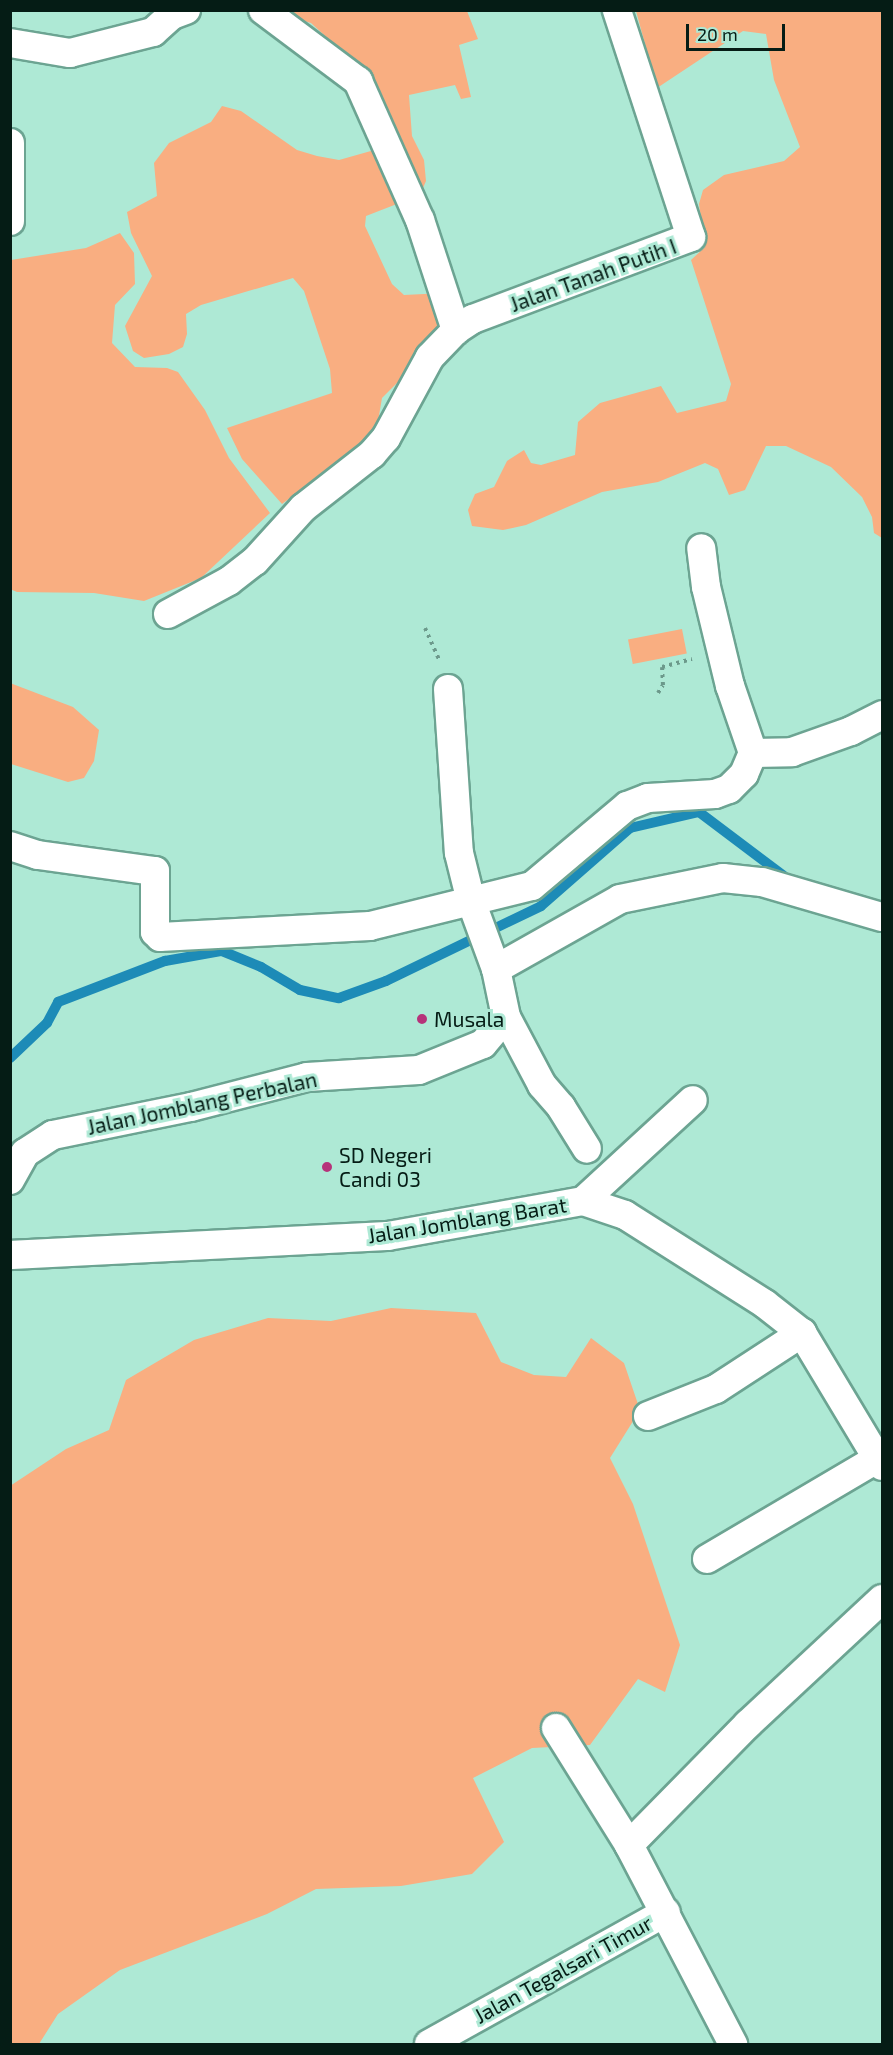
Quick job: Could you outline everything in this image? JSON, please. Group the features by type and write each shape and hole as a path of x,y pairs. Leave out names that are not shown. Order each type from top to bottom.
{"street":[{"path":"10,43 70,53 153,32 172,15 186,10"},
{"path":"168,614 229,581 255,561 303,508 372,454 386,438 430,357 464,324 358,81 263,10"},
{"name":"Jalan Tanah Putih I","path":"464,324 691,237 617,10"},
{"path":"10,142 10,221"},
{"path":"10,846 38,855 155,871 155,932 160,937 369,926 475,910 532,886 627,806 648,798 715,794 729,789 744,774 753,753 706,588 701,548"},
{"path":"448,689 459,853 475,910 492,958 506,1017 542,1085 561,1107 587,1149"},
{"path":"753,753 792,752 851,731 882,715"},
{"path":"492,958 620,899 723,878 762,882 882,917"},
{"name":"Jalan Jomblang Perbalan","path":"10,1180 24,1153 53,1135 191,1107 308,1077 419,1070 483,1044 506,1017"},
{"path":"583,1201 693,1100"},
{"name":"Jalan Jomblang Barat","path":"10,1255 388,1236 583,1201 625,1215 765,1304 801,1333 880,1462"},
{"path":"648,1416 716,1389 801,1333"},
{"path":"706,1559 880,1462"},
{"path":"629,1845 748,1724 882,1599"},
{"path":"556,1728 629,1845 733,2044"},
{"name":"Jalan Tegalsari Timur","path":"438,2042 666,1912"}],"path":[{"path":"658,693 663,685 662,668 667,663 722,650"}],"shaded area":[{"path":"279,11 467,11 478,39 459,45 471,97 461,99 455,85 409,95 412,136 424,160 426,181 420,195 366,216 365,226 392,284 404,295 444,293 453,308 418,362 382,398 376,433 349,466 310,483 282,504 242,459 227,428 332,393 330,369 304,291 293,278 201,305 186,314 187,334 183,347 169,354 144,358 133,351 125,326 152,276 131,233 127,212 157,196 154,163 169,143 211,122 222,106 241,111 297,150 317,156 339,160 385,147 362,70 311,23 304,21 290,28"},
{"path":"636,11 882,11 882,538 874,533 872,517 862,497 831,467 786,446 766,446 745,490 729,495 718,469 705,463 658,482 602,492 526,525 503,530 472,526 468,510 475,494 494,487 507,461 524,450 531,463 541,465 575,455 578,422 600,403 661,386 677,413 726,401 731,384 691,260 705,247 699,204 703,190 724,175 784,161 800,147 774,80 766,34 743,31 657,88"},
{"path":"120,233 134,253 135,284 115,305 112,343 135,367 167,368 178,372 205,410 229,458 270,513 201,578 144,601 94,593 17,592 10,589 11,260 86,248"},
{"path":"682,629 687,654 633,664 628,639"},
{"path":"10,683 73,707 99,730 94,761 84,778 68,782 11,764"},
{"path":"391,1308 476,1313 501,1362 534,1375 566,1377 591,1338 624,1363 640,1410 610,1458 633,1504 680,1645 665,1692 638,1679 590,1745 532,1748 473,1778 504,1842 472,1874 401,1886 316,1889 267,1914 120,1970 58,2014 39,2044 11,2044 10,1486 66,1449 109,1430 126,1380 194,1340 268,1318 331,1321"}],"waterway":[{"path":"10,1058 47,1023 58,1002 165,961 222,951 261,967 300,990 339,998 386,981 541,906 630,828 699,812 784,876"}],"place":[{"name":"Musala","path":"422,1019"},
{"name":"SD Negeri Candi 03","path":"327,1167"}]}
